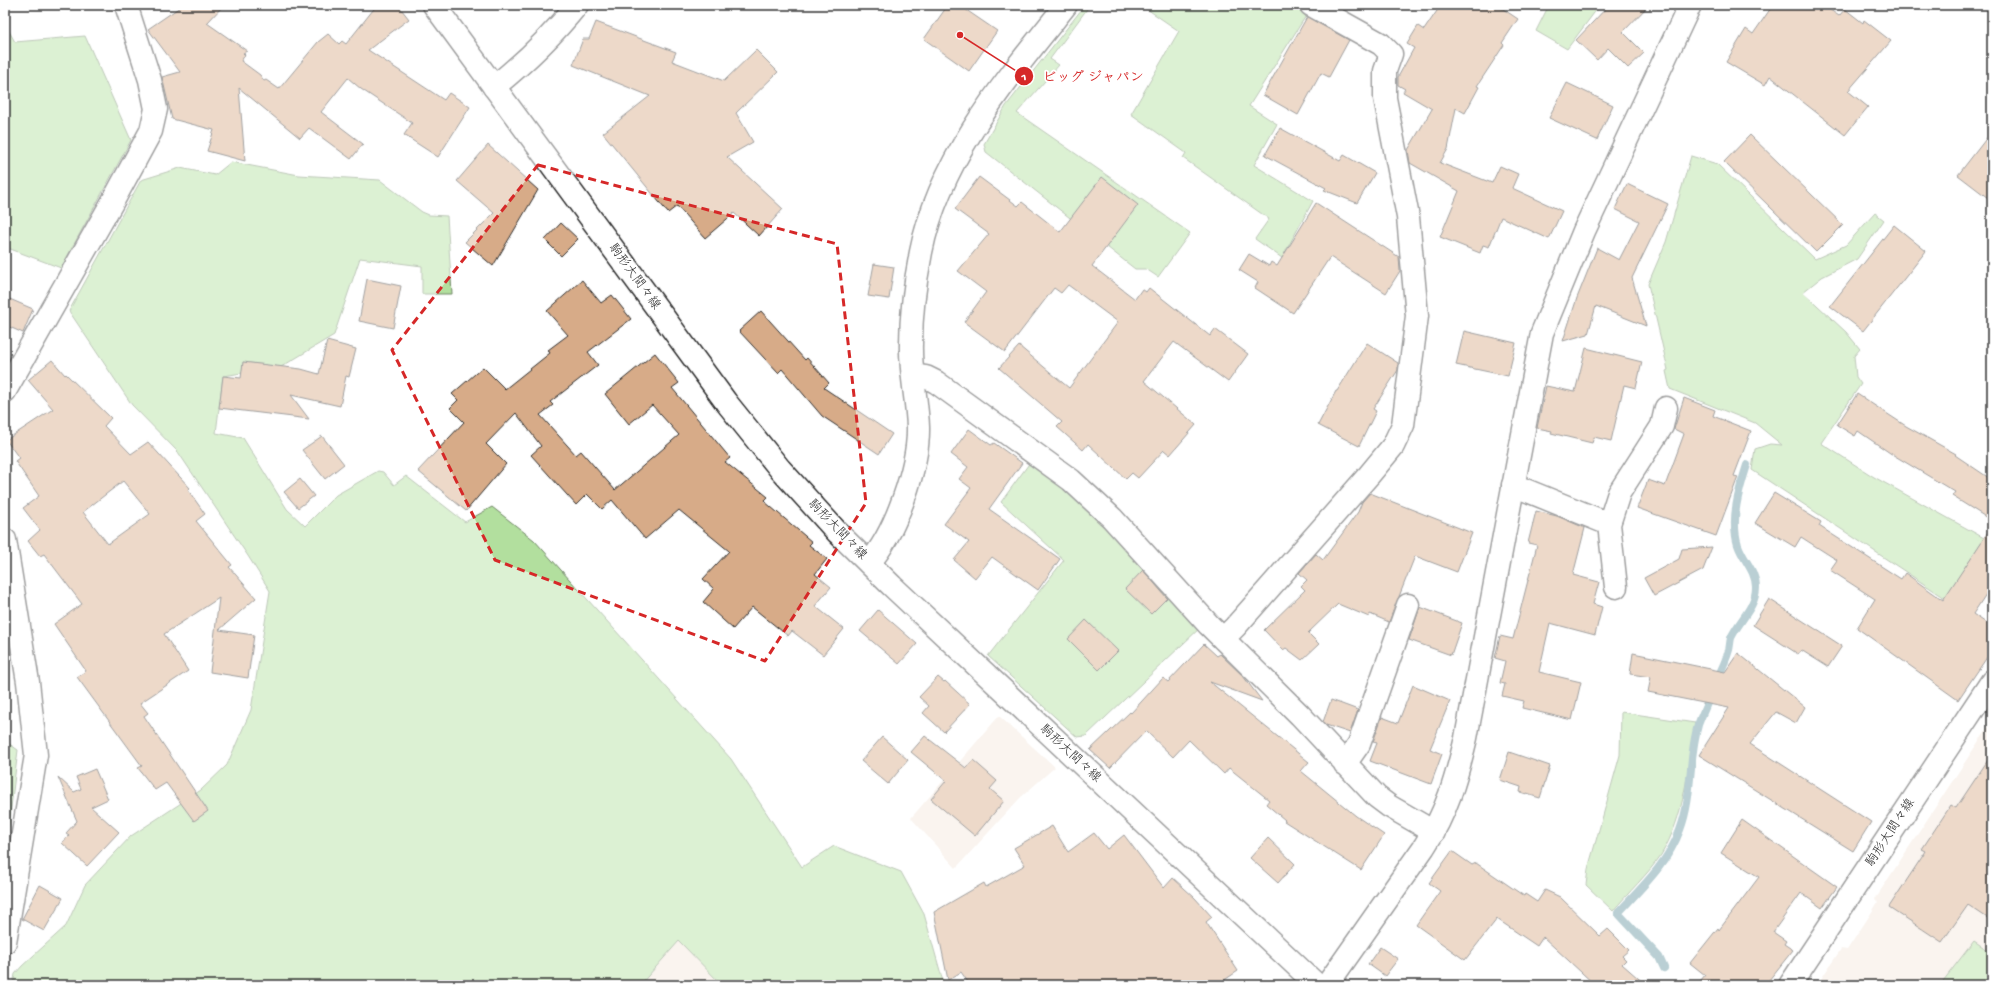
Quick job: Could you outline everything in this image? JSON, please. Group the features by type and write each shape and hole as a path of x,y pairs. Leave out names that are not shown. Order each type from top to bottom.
{"street":[{"path":"5,392 151,131 156,110 150,80 126,5"},
{"name":"駒形大間々線","path":"434,5 726,402 780,469 869,563 1317,985"},
{"path":"494,87 515,70 544,42 577,5"},
{"path":"869,563 879,552 889,532 913,474 916,461 918,427 911,345 915,285 921,251 937,197 963,146 994,99 1066,5"},
{"path":"1223,639 1370,476 1393,446 1404,425 1417,316 1408,217 1385,98 1385,71 1391,54 1381,44 1312,5"},
{"path":"1327,985 1380,912 1434,832 1456,781 1542,333 1584,231 1690,5"},
{"path":"913,375 926,377 936,382 1071,480 1112,518 1223,639 1300,715 1345,764 1389,806 1434,832"},
{"path":"1616,587 1609,524 1619,493 1662,426 1666,408"},
{"path":"1513,485 1609,524"},
{"path":"5,540 28,682 36,755 5,942"},
{"path":"1345,764 1359,744 1408,605"},
{"name":"駒形大間々線","path":"1790,985 1992,681"}],"highlighted area":[{"path":"538,165 837,244 866,503 765,661 495,560 392,350"}],"shaded area":[{"path":"999,716 1055,767 1020,798 956,868 911,818"},
{"path":"1992,721 1992,985 1817,985 1841,949 1847,950 1878,902 1875,899"},
{"path":"679,941 722,985 640,985"}],"green space":[{"path":"1085,5 1090,5 1050,59 1059,65 1017,113 1190,233 1158,277 1146,269 1135,269 986,152 984,144 1006,106"},
{"path":"1141,5 1298,5 1309,11 1249,106 1277,124 1254,165 1313,201 1282,258 1255,239 1269,219 1183,158 1186,153 1131,114 1179,31"},
{"path":"1549,5 1600,5 1567,49 1536,31"},
{"path":"5,24 15,42 85,36 131,140 61,268 5,247"},
{"path":"1691,156 1717,164 1815,259 1846,245 1875,213 1884,220 1857,259 1822,277 1803,292 1846,332 1860,349 1854,356 1856,377 1861,384 1821,443 1874,477 1984,538 1945,598 1752,470 1755,449 1770,444 1782,445 1755,423 1670,389 1666,371 1668,370 1648,284 1666,242"},
{"path":"231,162 299,175 380,180 422,212 429,215 447,216 452,294 422,294 422,266 360,258 334,335 281,367 243,362 242,373 223,376 216,433 243,438 287,509 305,526 336,495 378,471 383,472 394,485 406,476 465,522 492,507 534,540 731,759 802,867 834,846 901,872 924,914 944,985 722,985 679,941 640,985 13,985 15,974 22,966 66,926 85,885 131,836 201,790 227,765 251,710 270,591 178,452 132,405 69,311 141,180 180,168 215,175"},
{"path":"1031,461 1066,488 1105,523 1202,626 1086,736 1077,737 988,656 1064,560 1001,502"},
{"path":"1621,712 1695,723 1684,791 1669,840 1656,862 1613,911 1586,885 1588,869 1620,755"},
{"path":"5,741 18,750 5,857"},
{"path":"1974,941 1992,953 1992,985 1940,985"}],"building":[{"path":"183,5 224,5 207,23 247,51 243,53 245,55 241,61 260,75 264,81 266,80 279,89 318,42 328,34 339,44 342,41 346,44 377,5 398,5 409,19 368,50 444,100 449,93 470,107 438,157 404,135 412,123 361,89 348,78 321,112 363,144 351,159 309,128 300,138 239,88 245,161 207,151 214,130 172,119 162,77 180,72 148,29"},
{"path":"948,5 959,5 997,31 969,71 924,39"},
{"path":"1441,5 1497,5 1518,19 1502,43 1504,45 1477,86 1479,87 1465,113 1456,108 1448,149 1440,163 1492,183 1500,166 1518,174 1512,188 1562,211 1549,239 1501,217 1489,247 1483,245 1480,253 1440,237 1459,191 1410,163 1408,150 1432,109 1403,92 1405,89 1398,85 1398,77 1414,48 1407,44 1418,26 1424,30"},
{"path":"1609,5 1649,5 1623,32 1644,53 1628,68 1608,48 1597,60 1576,40"},
{"path":"1773,5 1823,5 1839,16 1845,9 1863,23 1864,20 1891,41 1848,91 1868,107 1845,135 1770,76 1765,85 1726,62 1746,29 1753,34"},
{"path":"1307,17 1349,40 1329,77 1321,73 1298,115 1263,95"},
{"path":"596,22 676,52 672,61 724,81 756,50 778,72 736,113 753,142 727,157 783,209 759,236 734,213 705,238 677,206 668,213 603,133 650,96 573,65 583,39 589,39"},
{"path":"1567,83 1613,105 1597,140 1549,118"},
{"path":"1280,128 1340,161 1344,155 1375,173 1357,203 1324,190 1326,188 1265,155"},
{"path":"1992,131 1992,201 1958,175"},
{"path":"1750,135 1843,225 1816,252 1724,162"},
{"path":"488,145 538,190 493,266 465,242 494,213 457,181"},
{"path":"979,177 1018,206 1022,202 1060,232 1102,177 1138,205 1092,266 1135,299 1142,289 1146,292 1149,288 1210,336 1215,329 1248,354 1228,382 1174,342 1144,381 1196,425 1170,455 1164,450 1138,478 1132,473 1126,479 1088,444 1083,450 1057,427 1062,422 999,368 1019,346 1069,388 1118,322 1068,285 1061,293 1054,288 1005,352 964,322 986,292 958,271 989,234 955,209"},
{"path":"1627,184 1668,204 1632,278 1646,326 1596,306 1588,334 1563,341 1577,298 1597,248 1619,260 1639,221 1615,209"},
{"path":"1316,203 1399,257 1400,271 1386,293 1330,257 1293,313 1255,288 1258,282 1239,270 1249,254 1269,266 1271,262 1277,266"},
{"path":"561,223 578,239 561,256 545,240"},
{"path":"1894,225 1926,251 1863,331 1830,306"},
{"path":"874,264 894,267 889,299 868,296"},
{"path":"367,279 401,286 393,328 359,321"},
{"path":"582,280 601,303 612,295 631,319 588,352 598,365 550,402 553,405 540,415 576,455 581,451 615,490 679,435 652,405 629,424 605,394 655,353 679,383 672,388 730,458 725,462 768,497 764,501 812,542 809,545 827,559 815,574 831,587 815,606 844,629 823,655 792,631 788,636 752,607 733,629 703,602 714,589 703,579 729,551 679,510 645,539 612,500 602,509 587,494 576,505 531,455 541,446 516,413 486,444 506,464 466,511 418,471 464,422 450,408 458,400 452,394 483,367 505,389 550,353 548,350 568,335 547,311"},
{"path":"5,297 33,309 23,333 5,325"},
{"path":"761,311 805,360 807,358 829,383 824,388 892,434 879,454 822,416 782,369 778,373 739,331"},
{"path":"1464,331 1516,343 1508,376 1456,365"},
{"path":"327,341 356,349 349,377 346,376 340,406 291,395 309,419 219,408 223,376 241,378 243,362 301,369 319,374"},
{"path":"1367,343 1398,363 1398,370 1373,409 1376,411 1359,446 1318,425 1336,391"},
{"path":"1586,348 1642,362 1636,388 1624,385 1611,441 1594,437 1592,443 1537,428 1546,386 1575,392"},
{"path":"52,360 65,375 66,374 111,418 104,426 131,454 148,442 190,488 188,490 205,514 196,521 232,565 229,567 256,598 219,630 254,635 248,678 210,672 219,598 164,634 188,671 140,703 148,713 144,716 208,811 194,821 166,783 155,790 138,768 142,766 77,677 86,671 54,624 82,604 44,554 40,556 28,541 40,530 23,508 39,496 15,461 19,458 6,440 53,409 28,380","holes":["123,481 150,514 108,544 83,512"]},
{"path":"1857,394 1906,426 1956,454 1955,455 1992,480 1992,521 1952,496 1955,492 1890,453 1858,431 1855,436 1837,425"},
{"path":"1684,398 1715,410 1713,416 1751,431 1734,476 1738,477 1716,536 1637,508 1648,480 1665,486 1684,434 1674,429"},
{"path":"969,429 991,445 994,443 1022,463 989,509 1060,559 1038,590 992,557 975,578 954,560 969,542 944,524 971,488 959,479 968,467 951,454"},
{"path":"322,436 344,464 325,479 302,450"},
{"path":"300,479 314,496 298,508 284,492"},
{"path":"1370,493 1472,533 1457,572 1415,556 1389,622 1370,614 1369,617 1338,604 1308,633 1319,644 1302,660 1286,648 1283,650 1264,630 1305,590 1301,586 1307,580 1299,573 1316,554 1323,560 1358,512 1362,502"},
{"path":"1774,493 1821,522 1819,526 1901,579 1905,573 1943,600 1992,526 1992,585 1973,614 1992,627 1992,650 1958,700 1857,628 1875,599 1830,570 1837,560 1801,537 1795,547 1755,523"},
{"path":"1536,511 1557,516 1585,528 1573,575 1599,582 1593,604 1602,607 1595,635 1550,623 1539,672 1581,682 1572,720 1522,708 1524,701 1502,696 1505,684 1500,683 1505,661 1495,658 1500,636 1513,639 1537,545 1528,543"},
{"path":"1712,547 1703,570 1654,596 1644,578 1679,559 1682,549"},
{"path":"1143,570 1167,598 1151,614 1125,589"},
{"path":"1769,599 1842,646 1828,667 1801,650 1798,654 1753,625"},
{"path":"1420,607 1462,623 1451,655 1409,640"},
{"path":"878,610 917,644 899,664 860,631"},
{"path":"1086,620 1118,651 1099,670 1068,639"},
{"path":"1204,644 1217,656 1220,654 1243,676 1262,701 1210,682 1309,762 1301,771 1356,816 1384,835 1361,870 1284,821 1285,820 1266,804 1269,800 1229,768 1224,774 1189,740 1173,757 1146,731 1110,768 1090,750 1130,712 1131,713 1163,678 1168,682"},
{"path":"1633,653 1725,672 1738,653 1805,707 1796,723 1776,712 1750,744 1871,822 1853,851 1699,755 1729,708 1648,692 1651,677 1630,674"},
{"path":"938,677 944,682 945,681 970,704 944,732 923,713 929,706 919,697"},
{"path":"1413,685 1450,701 1430,749 1442,754 1431,784 1370,761 1377,743 1373,742 1382,717 1398,723"},
{"path":"1331,700 1358,710 1350,733 1326,725 1323,722"},
{"path":"925,736 966,768 973,760 997,781 990,789 1004,801 975,836 931,799 946,781 911,752"},
{"path":"882,737 908,760 888,784 861,761"},
{"path":"1509,752 1550,766 1540,798 1520,792 1521,787 1500,780"},
{"path":"1992,754 1992,921 1968,905 1942,942 1889,907 1926,851 1922,849 1951,805 1956,808"},
{"path":"95,769 108,799 91,807 119,832 87,866 62,843 69,835 66,833 77,821 58,777 74,792 81,789 76,777"},
{"path":"1742,820 1837,887 1822,908 1801,893 1773,932 1786,941 1784,944 1793,950 1765,985 1697,985 1705,975 1690,963 1718,928 1719,930 1759,877 1721,853"},
{"path":"1052,826 1068,852 1094,833 1107,849 1124,835 1164,888 1173,878 1195,898 1212,917 1206,922 1238,971 1217,985 970,985 961,972 948,980 934,912 984,883 986,887 1025,865 1014,848"},
{"path":"1268,838 1295,864 1278,883 1250,858"},
{"path":"1452,851 1472,865 1476,863 1524,896 1525,894 1537,902 1545,890 1560,897 1600,936 1608,929 1629,950 1622,956 1626,960 1622,964 1646,985 1595,985 1543,937 1537,946 1497,919 1465,960 1416,925 1440,891 1429,883"},
{"path":"40,885 63,898 44,931 22,919"},
{"path":"1380,947 1398,959 1385,976 1368,964"}],"waterway":[{"path":"1716,681 1722,670 1729,650 1731,638 1750,608 1755,594 1756,587 1754,576 1738,545 1735,525 1736,505 1747,465"},
{"path":"1664,968 1659,957 1618,913 1645,884 1661,864 1675,842 1687,804 1693,751 1698,725 1711,694"}],"place":[{"name":"ビッグ ジャパン","path":"960,35"}]}
